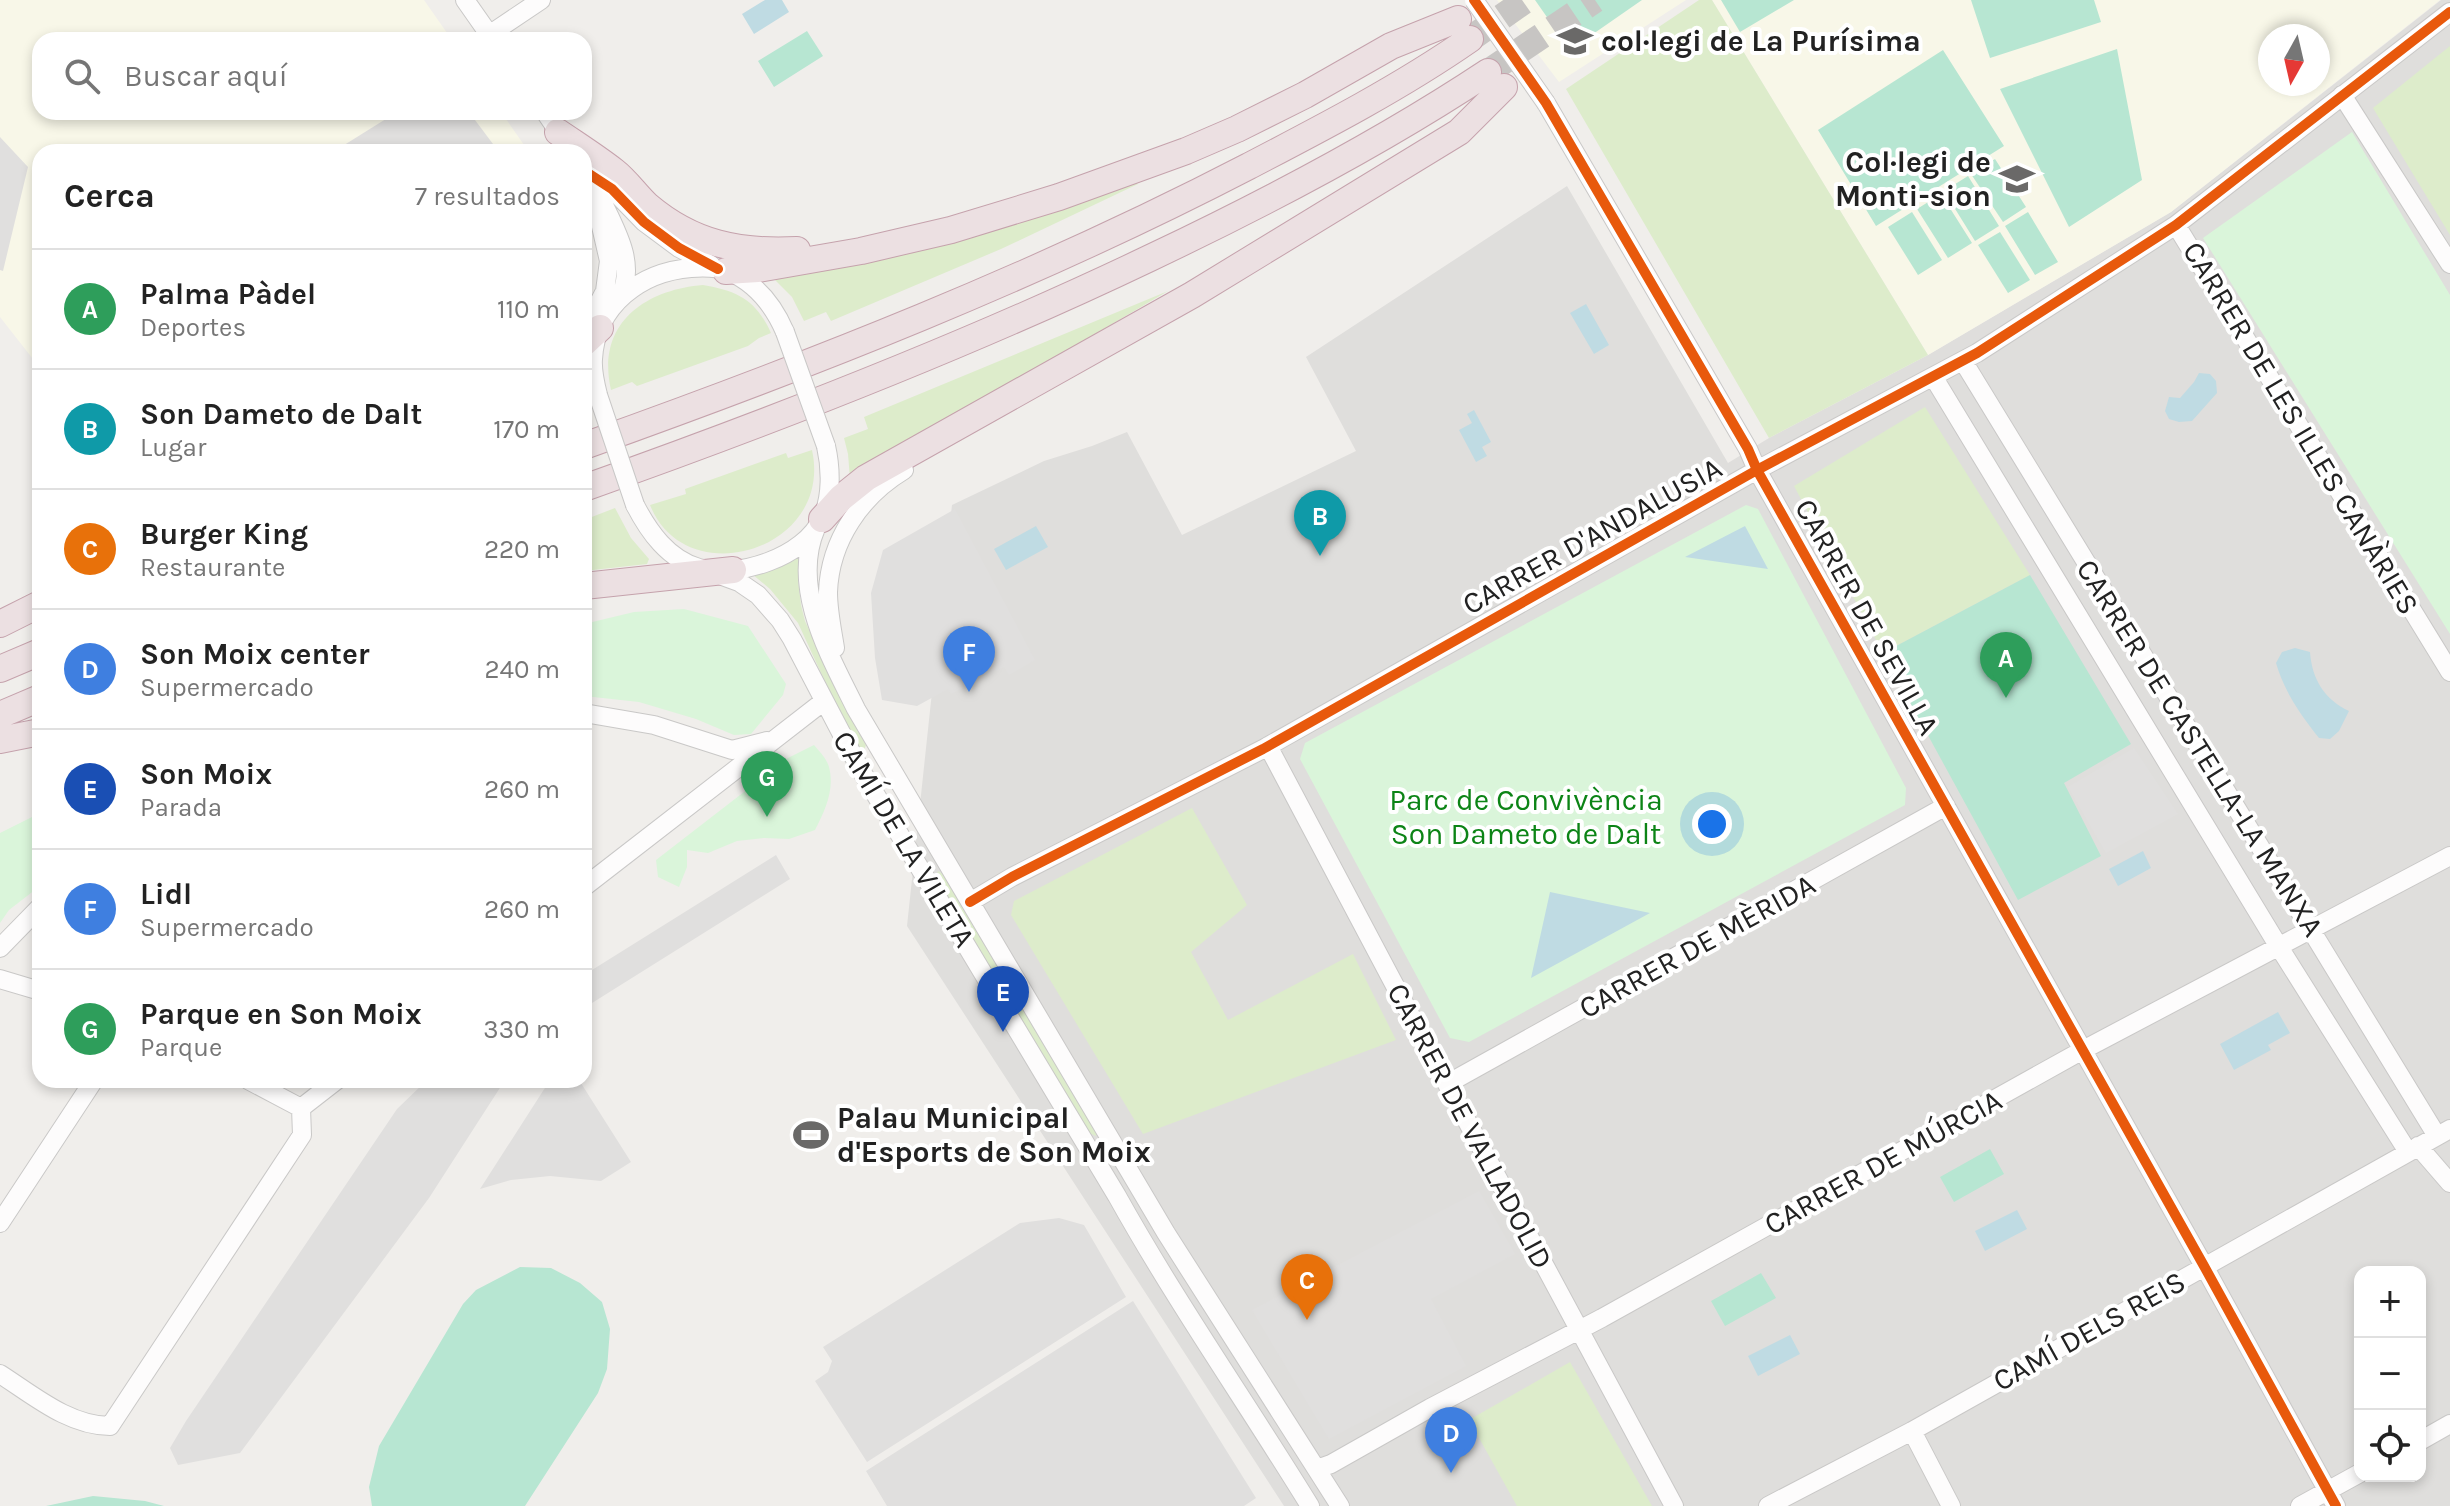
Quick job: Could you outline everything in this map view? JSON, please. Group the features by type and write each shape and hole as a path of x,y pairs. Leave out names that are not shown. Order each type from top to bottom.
{"highway":[{"path":"722,270 817,261 951,230 1059,197 1186,151 1270,114 1391,46 1468,19"},
{"path":"592,443 875,337 1104,238 1274,153 1371,100 1468,19"},
{"path":"592,485 871,380 1116,274 1287,190 1399,127 1496,79 1459,132 1192,295 866,478 841,498 819,524"},
{"path":"559,132 576,144"},
{"path":"592,155 617,173 663,217 689,233 722,246 754,250 806,249 951,230"},
{"path":"592,585 716,570"},
{"path":"0,624 32,608"},
{"path":"0,669 32,655"},
{"path":"0,715 32,701"},
{"path":"0,740 32,734"}],"street":[{"path":"465,0 487,32"},
{"path":"498,32 541,0"},
{"name":"CARRER D'ANDALUSIA","path":"970,902 1012,877 1268,746 1757,470 1963,361 2176,225 2450,12"},
{"name":"CARRER DE SEVILLA","path":"1468,19 1546,103 1748,449 2332,1498"},
{"path":"2342,95 2450,264"},
{"path":"592,174 612,189 644,222 679,248 756,288 767,300 785,332 826,446 829,482 819,524 806,539 777,558 747,568 716,570 675,556 653,535 635,505 598,395 592,352"},
{"path":"592,182 624,250 627,277 618,300"},
{"path":"592,194 609,261 603,299 592,326"},
{"name":"CARRER DE LES ILLES CANÀRIES","path":"2176,225 2450,672"},
{"path":"592,330 634,286 656,274 689,268 722,270"},
{"name":"CARRER DE CASTELLA-LA MANXA","path":"1963,361 2312,930 2443,1132"},
{"name":"CARRER DE CASTELLA-LA MANXA","path":"1934,378 2279,947 2413,1149 2450,1183"},
{"path":"839,674 828,594 833,559 841,538 876,490 956,437 968,421"},
{"name":"CAMÍ DE LA VILETA","path":"819,524 810,544 809,587 817,623 867,730 1166,1233 1340,1506"},
{"name":"CAMÍ DE LA VILETA","path":"716,570 739,582 769,605 792,639 859,767 1149,1254 1310,1506"},
{"path":"592,881 824,701"},
{"path":"592,714 654,725 732,750 773,739"},
{"name":"CARRER DE VALLADOLID","path":"1268,746 1674,1506"},
{"name":"CARRER DE MÈRIDA","path":"1447,1084 1946,806"},
{"name":"CARRER DE MÚRCIA","path":"1317,1469 1581,1330 2083,1050 2450,856"},
{"path":"0,948 32,915"},
{"path":"0,979 32,989"},
{"path":"0,1223 89,1088"},
{"path":"263,1088 301,1108"},
{"path":"301,1108 327,1088"},
{"path":"0,1374 69,1417 92,1426 110,1426 302,1135 301,1108"},
{"name":"CAMÍ DELS REIS","path":"1768,1506 1912,1431 2443,1132"},
{"path":"2426,1438 2450,1424"},
{"path":"1912,1431 1951,1506"},
{"path":"2300,1506 2332,1498 2354,1478"}],"shaded area":[{"path":"0,0 424,0 446,32 32,32 32,120 507,120 523,144 32,144 32,358 0,317"},
{"name":"col·legi de La Purísima","path":"1497,0 1686,0 1559,82"},
{"name":"Col·legi de Monti-sion","path":"1712,0 2440,0 2330,87 2330,24 2258,24 2258,96 2318,96 2171,212 1928,355"},
{"path":"2441,0 2450,0 2450,1506 1284,1506 907,926 952,505 1044,461 1127,432 1182,535 1356,451 1306,357 1567,186 1728,463 1769,438 1928,355 2171,212 2319,96 2330,96 2330,87"},
{"path":"384,120 475,120 493,144 346,144"},
{"path":"0,137 28,167 3,271 0,270"},
{"path":"955,509 1035,660 1009,675 1004,667 951,694 948,689 917,706 882,700 875,658 871,593 883,550"},
{"path":"2134,748 2178,814 2106,853 2068,787"},
{"path":"776,855 790,879 592,1003 592,970"},
{"path":"419,1088 500,1088 429,1198 240,1453 178,1465 170,1448 186,1421 397,1109"},
{"path":"545,1088 584,1088 631,1162 601,1181 550,1176 511,1180 480,1189"},
{"path":"1479,1191 1515,1254 1431,1299 1466,1366 1329,1439 1252,1310"},
{"path":"1059,1218 1084,1225 1126,1297 867,1462 815,1381 828,1372 832,1361 823,1347 1020,1223"},
{"path":"1133,1301 1256,1498 1244,1506 887,1506 866,1471"}],"green space":[{"path":"1535,0 1642,0 1570,50"},
{"path":"1699,0 1712,0 1928,355 1769,438 1566,89"},
{"path":"1721,0 1794,0 1740,32"},
{"path":"1971,0 2094,0 2101,22 1990,58"},
{"path":"807,31 823,56 774,87 758,61"},
{"path":"2450,46 2450,235 2373,108"},
{"path":"2117,49 2142,180 2069,227 2000,89"},
{"path":"1943,50 2004,146 1876,226 1818,130"},
{"path":"2352,132 2450,295 2450,634 2203,238"},
{"path":"1995,159 2026,207 2003,222 1971,174"},
{"path":"1968,176 1999,226 1975,241 1944,191"},
{"path":"1135,181 1138,184 1001,249 831,321 826,312 804,321 792,297 774,279"},
{"path":"1941,194 1972,243 1948,258 1917,209"},
{"path":"1912,212 1942,260 1918,275 1888,227"},
{"path":"2028,212 2058,262 2035,275 2005,226"},
{"path":"2000,232 2030,280 2008,293 1978,245"},
{"path":"703,285 726,290 744,299 759,312 771,333 748,346 637,386 632,382 611,390 608,367 611,347 629,315 661,294"},
{"path":"1168,291 850,479 844,438 868,429 864,417"},
{"path":"1925,407 2030,575 1883,653 1794,486"},
{"path":"812,450 813,485 801,513 780,535 753,549 723,554 694,548 668,533 650,505 686,494 685,489 786,453 788,458"},
{"name":"Parc de Convivència Son Dameto de Dalt","path":"1746,505 1758,509 1906,788 1905,805 1469,1042 1450,1038 1300,759 1305,743"},
{"path":"615,508 631,538 649,559 647,564 592,570 592,517"},
{"path":"800,555 798,579 805,621 866,745 864,750 859,748 833,699 798,623 770,589 752,574 776,569"},
{"path":"2030,575 2131,744 2064,783 2101,856 2018,900 1883,653"},
{"path":"684,609 748,626 786,684 783,695 751,734 734,735 696,719 639,702 592,697 592,622 634,612"},
{"path":"814,745 823,755 831,775 830,792 815,830 789,839 737,841 708,853 687,850 687,867 679,887 658,877 656,860 788,758"},
{"path":"1192,808 1247,905 1191,952 1228,1020 1353,954 1396,1040 1143,1134 1011,915 1014,901"},
{"path":"32,817 32,892 9,910 0,923 0,833"},
{"path":"938,871 943,874 1010,987 1003,992 936,877"},
{"path":"1020,1002 1097,1130 1096,1136 1089,1133 1012,1007"},
{"path":"1990,1149 2004,1174 1954,1202 1940,1177"},
{"path":"520,1267 551,1268 580,1283 602,1302 610,1329 607,1369 598,1393 525,1506 372,1506 369,1487 379,1446 463,1304 476,1290"},
{"path":"1761,1273 1776,1298 1725,1326 1711,1301"},
{"path":"1570,1362 1652,1506 1517,1506 1469,1420"},
{"path":"93,1496 145,1501 164,1506 46,1506"}],"water":[{"path":"765,0 782,0 789,12 754,34 742,14"},
{"path":"1586,304 1609,345 1594,354 1570,313"},
{"path":"2199,373 2210,374 2216,381 2217,393 2192,421 2169,419 2165,411 2169,397 2180,398"},
{"path":"1474,410 1491,442 1482,447 1487,456 1476,462 1459,430 1472,423 1467,414"},
{"path":"1036,526 1048,547 1006,570 994,549"},
{"path":"1745,526 1768,569 1685,557"},
{"path":"2295,648 2310,652 2313,671 2321,687 2333,701 2349,711 2339,731 2330,739 2319,738 2312,730 2279,673 2276,663 2282,652"},
{"path":"2143,851 2151,868 2118,886 2109,869"},
{"path":"1550,892 1650,913 1531,978"},
{"path":"2278,1012 2290,1033 2268,1045 2271,1050 2234,1070 2220,1044"},
{"path":"2017,1210 2027,1229 1985,1251 1975,1231"},
{"path":"1790,1335 1800,1354 1758,1376 1748,1356"}],"tunnel":[{"path":"1470,39 1526,0"},
{"path":"1488,72 1595,0"}],"cycle path":[{"path":"1474,0 1546,103 1748,449 2336,1506"},
{"path":"970,902 1012,877 1263,749 1757,470 1977,353 2176,225 2450,12"},
{"path":"592,176 612,189 644,222 679,248 718,269"}],"place":[{"name":"col·legi de La Purísima","path":"1575,41"},
{"name":"Col·legi de Monti-sion","path":"2017,179"},
{"name":"Son Dameto de Dalt","path":"1320,556"},
{"name":"Lidl","path":"969,692"},
{"name":"Palma Pàdel","path":"2006,698"},
{"name":"Parque en Son Moix","path":"767,817"},
{"name":"Son Moix","path":"1003,1032"},
{"name":"Palau Municipal d'Esports de Son Moix","path":"811,1135"},
{"name":"Burger King","path":"1307,1320"},
{"name":"Son Moix center","path":"1451,1473"}]}
